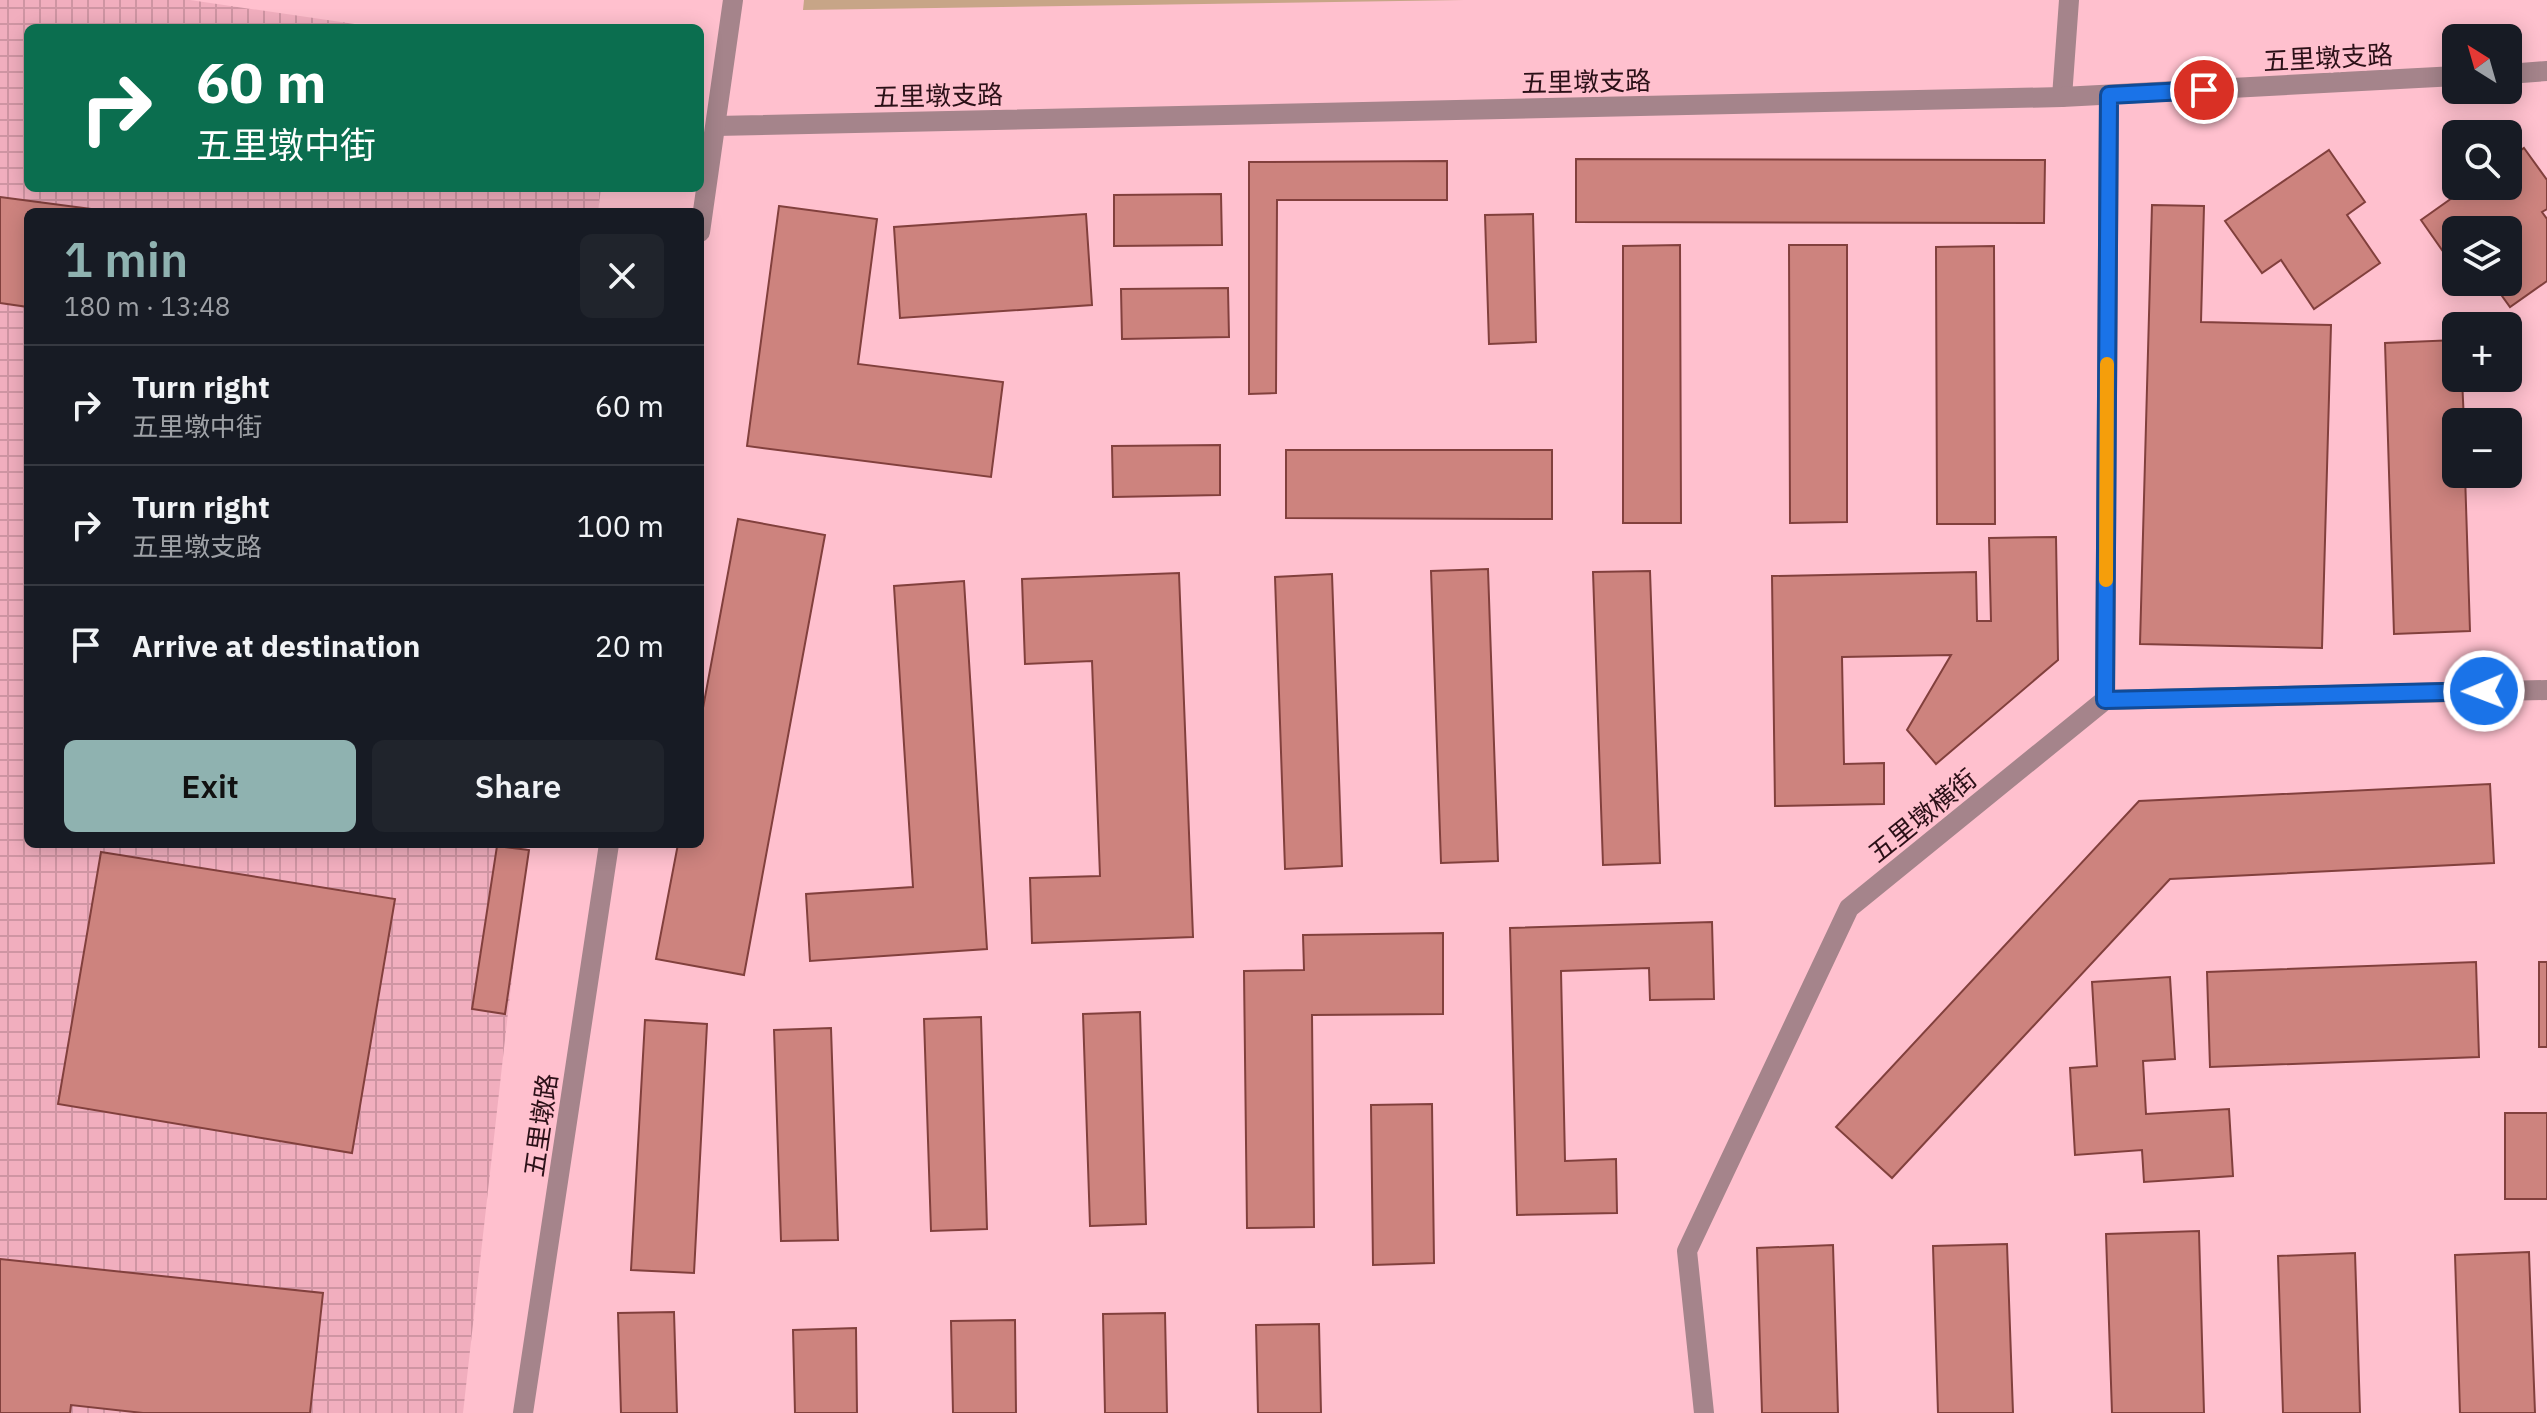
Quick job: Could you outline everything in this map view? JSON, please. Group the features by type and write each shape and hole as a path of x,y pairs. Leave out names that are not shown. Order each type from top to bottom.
{"street":[{"path":"704,208 733,0"},
{"path":"2062,97 2069,0"},
{"path":"2522,73 2547,71"},
{"name":"五里墩支路","path":"716,126 2062,97 2442,77"},
{"path":"2109,95 2105,700 2547,690"},
{"name":"五里墩横街","path":"1704,1413 1687,1251 1849,908 2105,700"},
{"name":"五里墩路","path":"523,1413 608,848"}],"shaded area":[{"path":"0,0 190,0 355,24 24,24 24,192 600,192 598,208 24,208 24,848 527,848 463,1413 0,1413"},
{"path":"804,0 1464,0 803,10"}],"building":[{"path":"2524,148 2547,180 2547,209 2542,212 2547,219 2547,281 2510,307 2502,296 2522,296 2522,216 2442,216 2442,250 2421,220 2449,200 2522,200"},
{"path":"2329,150 2365,202 2347,215 2380,263 2314,309 2281,260 2262,273 2225,221"},
{"path":"1576,159 2045,160 2044,223 1576,222"},
{"path":"1447,161 1447,200 1277,200 1276,393 1249,394 1249,162"},
{"path":"1221,194 1222,245 1114,246 1114,195"},
{"path":"0,197 84,208 24,208 24,306 0,303"},
{"path":"2152,205 2204,206 2201,322 2331,325 2322,648 2140,644"},
{"path":"779,206 877,219 858,364 1003,382 991,477 747,446"},
{"path":"1086,214 1092,305 900,318 894,227"},
{"path":"1533,214 1536,342 1489,344 1485,215"},
{"path":"1680,245 1681,523 1623,523 1623,246"},
{"path":"1789,245 1847,245 1847,522 1790,523"},
{"path":"1994,246 1995,524 1937,524 1936,247"},
{"path":"1228,288 1229,337 1122,339 1121,289"},
{"path":"2442,341 2442,392 2463,392 2463,408 2442,408 2442,488 2465,488 2470,631 2394,634 2385,343"},
{"path":"1220,445 1220,495 1113,497 1112,446"},
{"path":"1286,450 1552,450 1552,519 1286,518"},
{"path":"738,519 825,535 744,975 656,959 677,848 704,848 704,702"},
{"path":"2056,537 2058,660 1936,764 1907,730 1951,655 1842,657 1844,764 1884,763 1884,804 1775,806 1772,576 1976,572 1977,621 1991,621 1989,538"},
{"path":"1488,569 1498,861 1441,863 1431,571"},
{"path":"1650,571 1660,863 1603,865 1593,572"},
{"path":"1179,573 1193,937 1032,943 1030,878 1100,876 1092,661 1025,664 1022,579"},
{"path":"1332,574 1342,866 1285,869 1275,577"},
{"path":"964,581 987,949 810,961 806,894 913,887 894,586"},
{"path":"2490,784 2494,863 2170,879 1892,1178 1836,1127 2139,801"},
{"path":"497,848 529,850 505,1014 472,1009"},
{"path":"101,852 395,899 352,1153 58,1104"},
{"path":"1712,922 1714,999 1650,1000 1649,968 1561,971 1565,1161 1616,1159 1617,1213 1517,1215 1510,928"},
{"path":"1443,933 1443,1014 1312,1015 1314,1227 1247,1228 1244,971 1304,970 1303,935"},
{"path":"2476,962 2479,1057 2210,1067 2207,972"},
{"path":"2539,962 2547,962 2547,1047 2539,1047"},
{"path":"2170,977 2175,1059 2143,1061 2146,1114 2229,1109 2233,1176 2144,1182 2142,1150 2075,1155 2070,1068 2097,1066 2092,982"},
{"path":"1140,1012 1146,1224 1090,1226 1083,1014"},
{"path":"981,1017 987,1229 931,1231 924,1019"},
{"path":"645,1020 707,1024 694,1273 631,1270"},
{"path":"831,1028 838,1240 781,1241 774,1030"},
{"path":"1432,1104 1434,1263 1373,1265 1371,1105"},
{"path":"2505,1113 2547,1113 2547,1199 2505,1199"},
{"path":"2199,1231 2204,1413 2112,1413 2106,1234"},
{"path":"2007,1244 2013,1413 1938,1413 1933,1246"},
{"path":"1833,1245 1838,1413 1762,1413 1757,1248"},
{"path":"2529,1252 2535,1413 2460,1413 2455,1255"},
{"path":"2355,1253 2360,1413 2283,1413 2278,1256"},
{"path":"0,1259 323,1293 310,1413 143,1413 71,1405 70,1413 0,1413"},
{"path":"674,1312 677,1413 621,1413 618,1313"},
{"path":"1165,1313 1167,1413 1105,1413 1103,1314"},
{"path":"1015,1320 1016,1413 953,1413 951,1321"},
{"path":"1319,1324 1321,1413 1258,1413 1256,1325"},
{"path":"856,1328 857,1413 795,1413 793,1330"}],"slow traffic":[{"path":"2106,580 2107,364"}],"route":[{"path":"2204,90 2109,95 2105,700 2484,691"}]}
